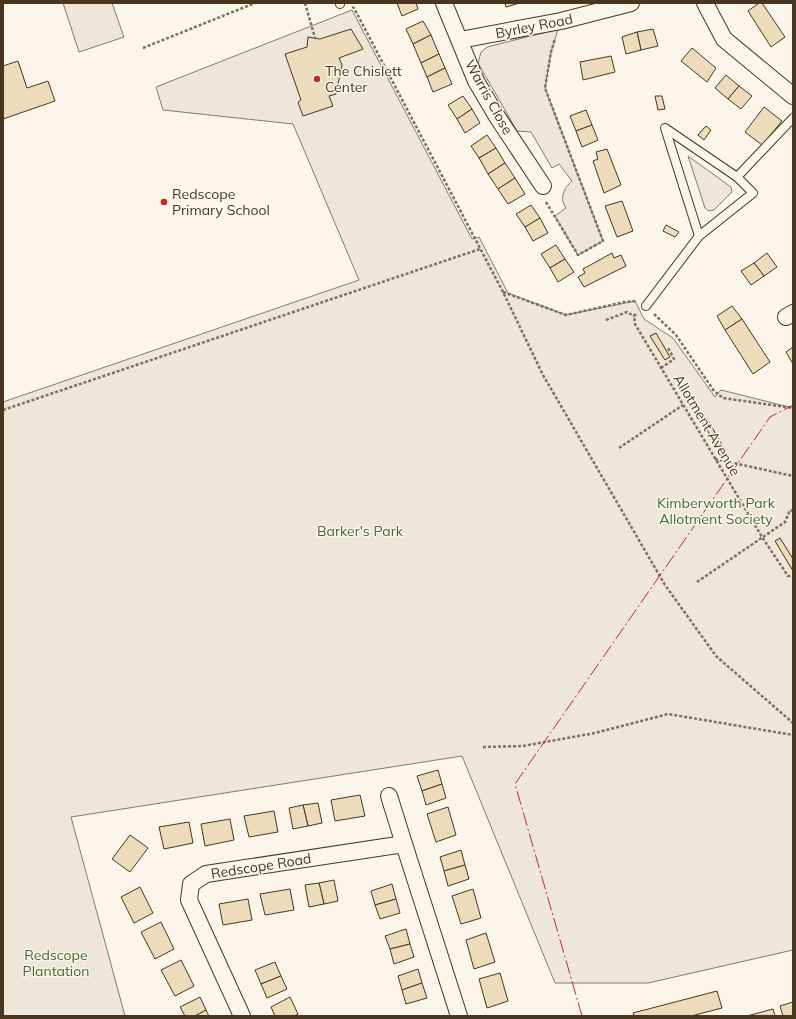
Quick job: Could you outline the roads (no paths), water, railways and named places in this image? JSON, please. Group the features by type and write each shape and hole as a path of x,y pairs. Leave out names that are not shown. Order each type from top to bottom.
{"street":[{"name":"Warris Close","path":"444,3 476,81 496,115 543,186"},
{"name":"Byrley Road","path":"460,40 561,21 631,3"},
{"path":"705,3 724,39 793,96"},
{"path":"389,796 459,1016"},
{"name":"Redscope Road","path":"242,1016 189,900 191,884 206,874 404,844"}],"lane":[{"path":"737,177 793,118"},
{"path":"646,306 699,236 753,193 737,177 665,128 699,236"}],"place":[{"name":"The Chislett Center","path":"317,79"},
{"name":"Redscope Primary School","path":"164,202"}],"park label":[{"name":"Kimberworth Park Allotment Society","path":"716,512"},
{"name":"Barker's Park","path":"360,531"},
{"name":"Redscope Plantation","path":"56,964"}]}
